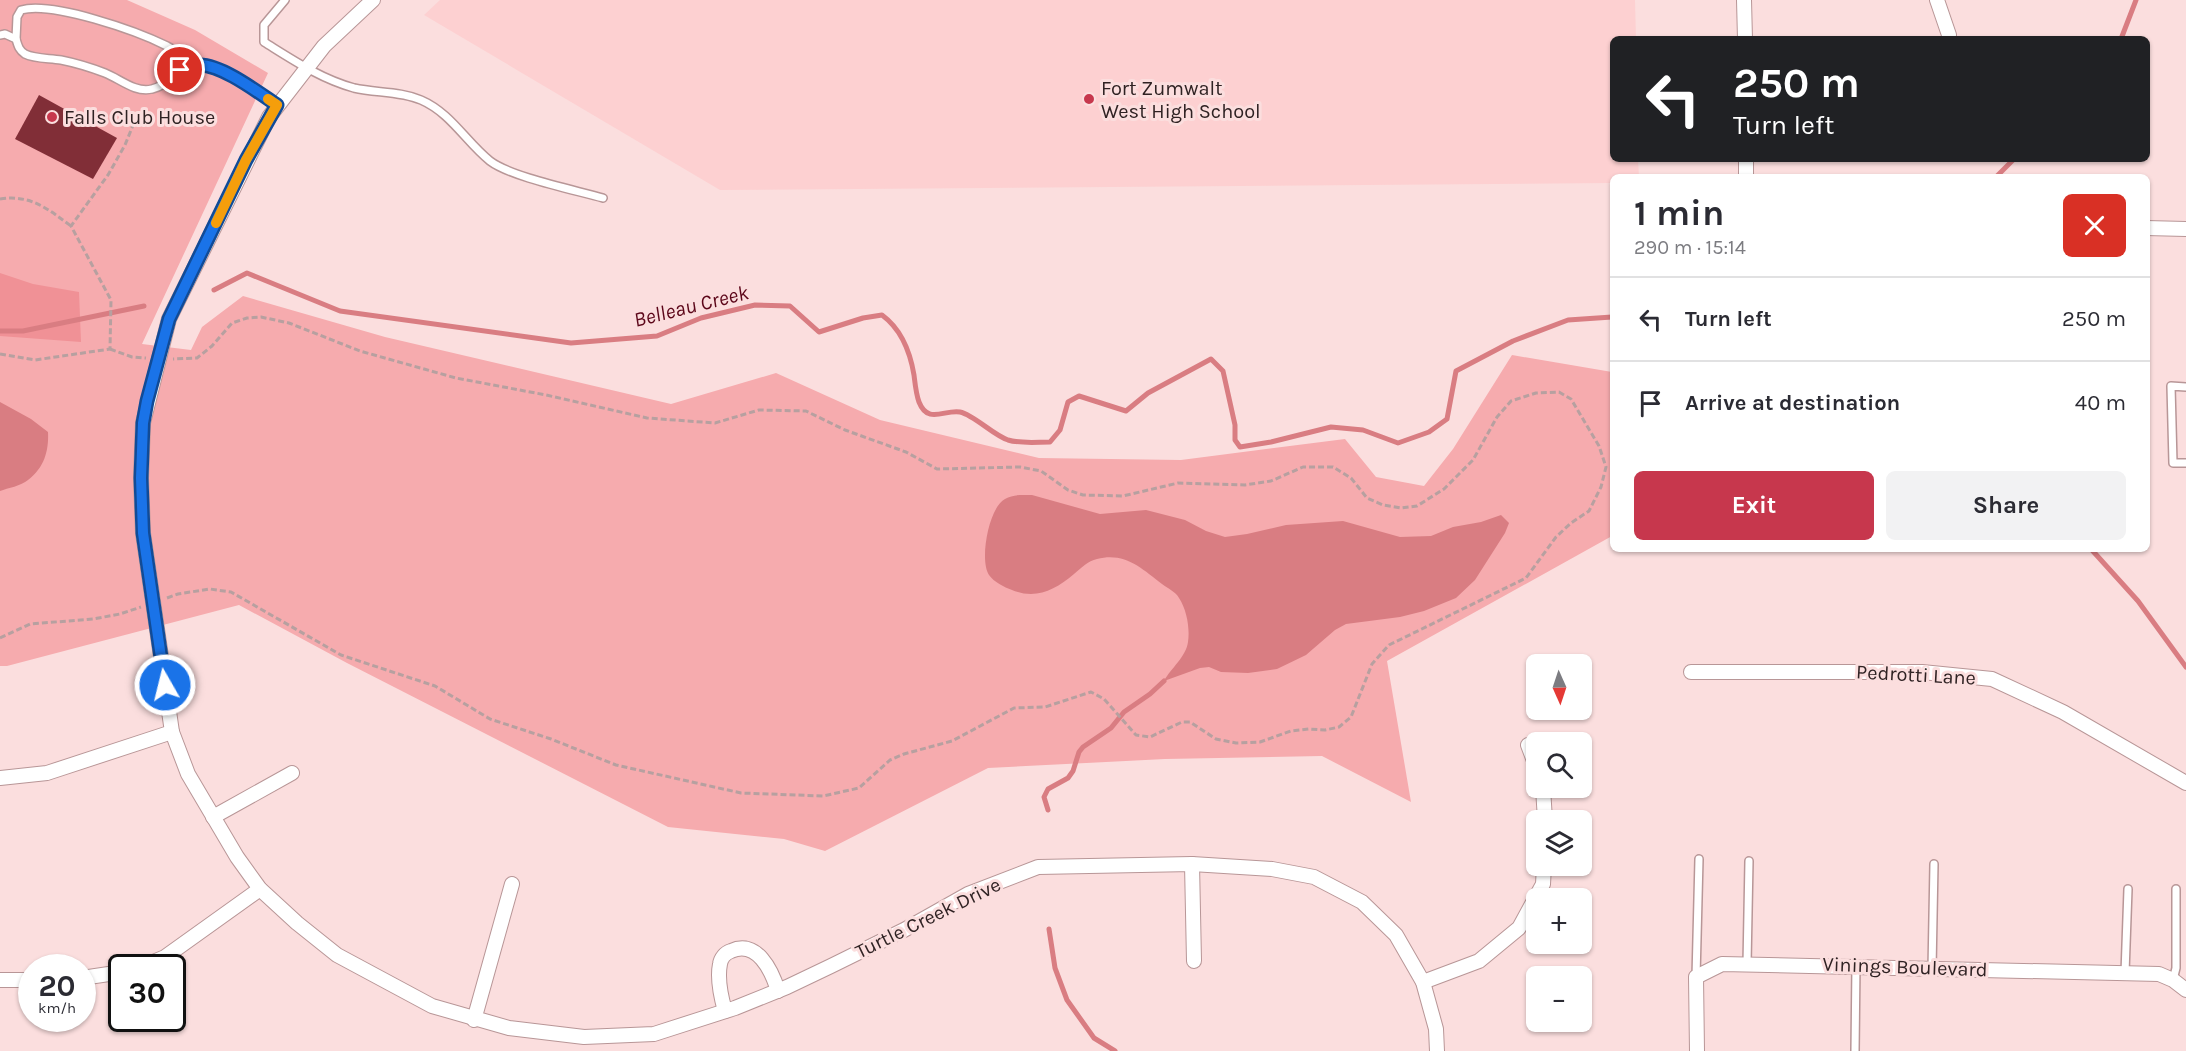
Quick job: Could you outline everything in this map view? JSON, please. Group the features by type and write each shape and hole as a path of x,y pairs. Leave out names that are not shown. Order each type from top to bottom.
{"street":[{"name":"Turtle Creek Drive","path":"373,0 324,45 305,68 277,105 246,160 169,319 143,423 141,478 143,533 172,732 188,774 260,889 297,923 338,955 432,1006 474,1020 509,1028 584,1037 654,1034 725,1011 778,991 904,930 968,894 1038,867 1192,864 1272,868 1314,877 1362,902 1396,935 1423,982 1436,1029 1437,1051"},
{"path":"1744,0 1745,36"},
{"path":"1937,0 1949,35"},
{"path":"2150,228 2186,229"},
{"name":"Pedrotti Lane","path":"1691,672 1922,672 1992,680 2063,712 2186,783"},
{"path":"0,778 47,773 172,732"},
{"path":"213,817 292,773"},
{"path":"1192,864 1194,961"},
{"path":"1423,982 1479,962 1519,928 1543,884 1543,876"},
{"path":"474,1020 512,884"},
{"path":"169,954 260,889"},
{"path":"725,1011 721,995 720,964 725,953 737,948 751,950 758,955 774,976 778,991"},
{"name":"Vinings Boulevard","path":"1696,977 1722,964 1856,965 2158,974 2173,980 2186,990"},
{"path":"1696,977 1697,1051"},
{"path":"0,980 18,980"}],"lane":[{"path":"285,0 264,25 264,42 305,68 334,82 421,100 441,111 490,161 506,170 603,198"},
{"path":"200,65 180,70 162,86 151,90 136,89 106,74 64,61 26,54 18,49 17,17 21,10 29,8 65,12 118,27 166,46 200,65 220,70 244,82 277,105"},
{"path":"0,34 16,39"},
{"path":"2186,387 2171,386 2172,463 2186,463"},
{"path":"1696,977 1699,859"},
{"path":"1747,964 1749,861"},
{"path":"1932,969 1934,864"},
{"path":"2125,973 2128,889"},
{"path":"2173,980 2176,968 2176,889"},
{"path":"1855,1051 1856,965"}],"path":[{"path":"71,226 108,175 125,145 138,113"},
{"path":"0,198 27,198 71,226 111,302 110,349"},
{"path":"0,354 35,360 110,349 132,357 184,360 197,358 212,346 232,323 247,318 261,317 289,323 360,351 456,378 546,395 647,418 715,423 759,410 806,411 845,430 906,452 937,469 1020,467 1041,471 1068,490 1083,495 1123,496 1178,483 1245,485 1271,481 1303,467 1333,467 1351,478 1367,498 1383,505 1401,508 1417,506 1444,489 1473,460 1497,417 1511,401 1536,393 1559,392 1571,399 1599,446 1606,467 1601,487 1588,511 1556,537 1526,578 1389,645 1372,664 1351,717 1339,728 1291,731 1260,742 1236,743 1216,739 1190,722 1182,722 1150,737 1136,735 1104,699 1091,692 1045,706 1014,708 952,741 890,760 859,788 823,796 741,793 616,765 551,739 490,719 435,686 341,655 231,592 210,589 178,594 120,614 93,619 30,624 0,638"}],"shaded area":[{"path":"0,0 127,0 195,30 268,73 142,344 191,350 202,327 243,296 385,337 671,404 776,373 880,420 1039,458 1181,460 1345,439 1376,477 1424,486 1453,449 1512,355 1610,372 1610,537 1387,661 1411,802 1322,756 1165,759 988,768 825,851 784,839 668,827 347,663 239,605 0,666"},
{"name":"Fort Zumwalt West High School","path":"440,0 1635,0 1636,36 1610,36 1610,162 1638,162 1639,174 1610,174 1610,183 720,190 424,15"},
{"path":"0,273 33,284 79,292 81,342 0,336"},
{"path":"0,402 31,419 48,432 48,439 44,459 38,470 22,484 0,491"},
{"path":"1032,495 1100,514 1146,510 1185,520 1206,531 1225,537 1286,525 1343,521 1400,537 1431,536 1453,527 1481,522 1501,515 1509,523 1475,580 1456,598 1424,611 1400,617 1346,624 1335,630 1306,655 1277,669 1248,673 1221,672 1209,667 1164,681 1187,647 1189,637 1187,620 1178,596 1140,567 1116,558 1097,559 1052,589 1037,594 1021,593 996,582 989,575 986,568 985,546 994,512 999,504 1008,497"}],"building":[{"name":"Falls Club House","path":"39,95 117,138 93,179 15,139"}],"waterway":[{"name":"Belleau Creek","path":"2122,36 2136,0"},
{"name":"Belleau Creek","path":"1999,174 2011,162"},
{"name":"Belleau Creek","path":"214,290 247,273 340,311 571,343 657,336 701,318 755,305 790,306 819,332 863,318 882,315 904,341 912,366 918,399 927,413 960,412 1008,440 1024,442 1050,442 1060,430 1068,402 1079,396 1126,411 1148,393 1211,359 1223,371 1235,425 1235,440 1240,447 1331,427 1363,430 1398,443 1429,432 1447,419 1456,371 1513,341 1568,320 1610,317"},
{"name":"Belleau Creek","path":"0,331 23,331 144,306"},
{"path":"2094,552 2138,601 2186,667"},
{"path":"1048,810 1044,797 1048,789 1068,778 1083,747 1111,728 1124,712 1164,681"},
{"path":"1049,929 1055,968 1067,1000 1094,1038 1115,1051"}],"slow traffic":[{"path":"216,223 246,160 277,105 268,99"}],"place":[{"name":"Fort Zumwalt West High School","path":"1089,99"},
{"name":"Falls Club House","path":"52,117"}],"route":[{"path":"165,685 143,533 141,478 143,423 147,401 169,319 246,160 277,105 244,82 220,70 200,65 180,70"}]}
